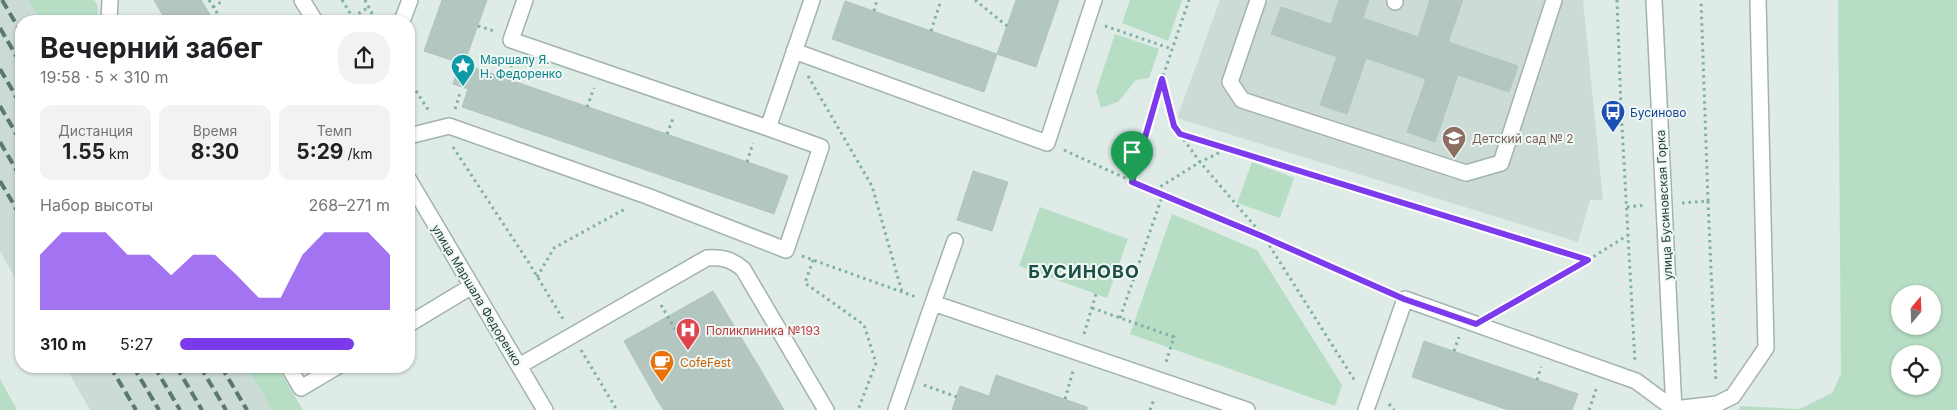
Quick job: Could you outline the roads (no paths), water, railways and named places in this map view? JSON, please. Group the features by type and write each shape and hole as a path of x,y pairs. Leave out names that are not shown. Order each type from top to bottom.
{"street":[{"path":"109,15 110,0"},
{"path":"302,0 311,15"},
{"path":"404,15 410,0"},
{"path":"415,134 449,126 647,196 786,250 821,147 511,40 525,0"},
{"path":"768,128 812,0"},
{"path":"794,52 1047,143 1094,0"},
{"path":"1258,0 1230,82 1242,100 1466,173 1501,163 1554,0"},
{"name":"улица Бусиновская Горка","path":"1654,0 1674,409"},
{"path":"1368,406 1404,299 1636,381 1674,409 1717,404 1733,396 1766,348 1758,0"},
{"name":"улица Маршала Федоренко","path":"415,190 546,410"},
{"path":"896,410 955,241"},
{"path":"519,366 707,258 723,258 734,261 743,269 826,410"},
{"path":"415,320 472,286"},
{"path":"933,303 1247,410"},
{"path":"292,373 301,388 326,373"}],"railway":[{"path":"2,0 15,22"},
{"path":"0,28 15,54"},
{"path":"0,69 15,95"},
{"path":"0,106 15,132"},
{"path":"0,142 15,168"},
{"path":"0,181 15,207"},
{"path":"114,373 136,410"},
{"path":"137,373 159,410"},
{"path":"158,373 180,410"},
{"path":"180,373 202,410"},
{"path":"204,373 226,410"},
{"path":"225,373 247,410"}],"place":[{"name":"Маршалу Я. Н. Федоренко","path":"463,87"},
{"name":"Бусиново","path":"1613,133"},
{"name":"Детский сад № 2","path":"1454,159"},
{"name":"Поликлиника №193","path":"688,351"},
{"name":"CofeFest","path":"662,383"}],"district":[{"name":"БУСИНОВО","path":"1084,271"}]}
